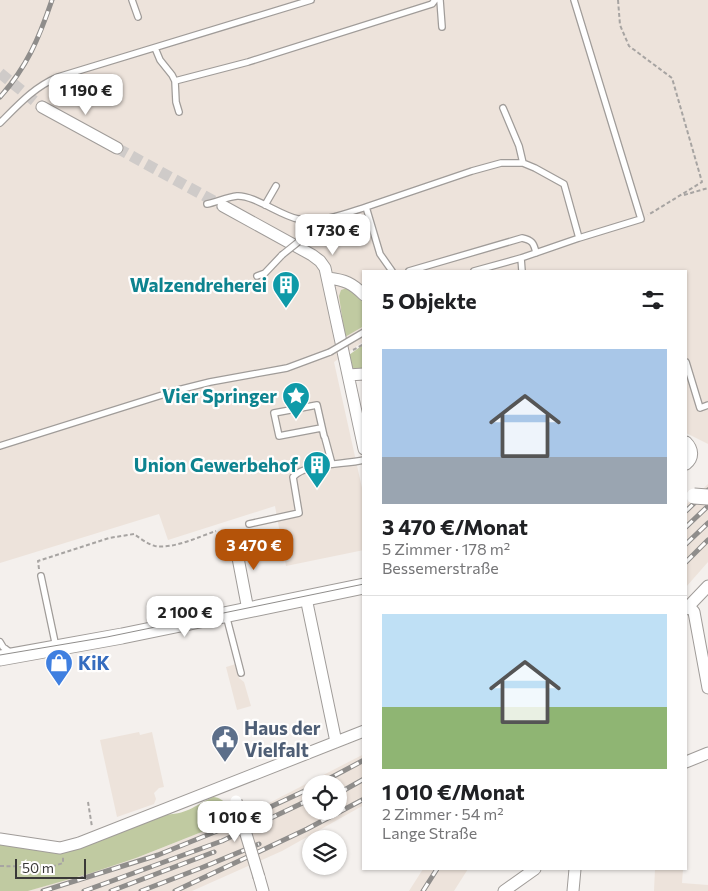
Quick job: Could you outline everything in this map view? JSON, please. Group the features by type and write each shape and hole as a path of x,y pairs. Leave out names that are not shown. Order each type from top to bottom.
{"main road":[{"path":"0,658 124,636 362,586"}],"street":[{"path":"42,107 117,148"},
{"path":"223,206 312,254 325,268 362,440"},
{"path":"328,278 353,284 362,293"},
{"path":"348,375 362,374"},
{"path":"687,443 692,454 687,463"},
{"path":"234,537 248,610"},
{"path":"708,586 687,608 694,612 708,688"},
{"path":"306,598 336,742"},
{"path":"0,839 60,848 79,843 362,732"},
{"path":"687,762 708,753"},
{"path":"232,784 263,891"},
{"path":"504,891 534,870"},
{"path":"573,891 575,870"}],"lane":[{"path":"132,0 138,17"},
{"path":"0,123 31,92 47,81 312,0"},
{"path":"175,81 268,56 432,4 435,0"},
{"path":"440,0 442,27"},
{"path":"478,270 641,219 574,0"},
{"path":"155,48 160,60 172,74 175,81 176,102 179,112"},
{"path":"503,108 519,146 523,163"},
{"path":"207,204 239,196 265,204 298,219 328,219 472,171 501,163 523,163 564,184 579,238"},
{"path":"265,204 276,186"},
{"path":"366,207 380,254 391,270"},
{"path":"257,276 265,273 282,255 328,219"},
{"path":"412,270 522,238 534,243 536,253"},
{"path":"521,258 522,270"},
{"path":"0,446 178,390 210,382 287,368 330,352 362,333"},
{"path":"687,365 700,408 708,405"},
{"path":"321,428 279,436 274,413 317,405 321,428 332,464"},
{"path":"249,524 299,512 292,477 298,472 332,464 362,460"},
{"path":"41,576 56,647"},
{"path":"226,615 241,673"},
{"path":"0,642 3,647 15,655"}],"path":[{"path":"618,0 620,24 629,46 672,78 702,182 641,219"},
{"path":"680,196 708,188"},
{"path":"41,576 38,561 109,538 134,534 154,546 168,546 216,531"},
{"path":"88,802 92,825"},
{"path":"0,866 51,867 63,863 60,848"}],"shaded area":[{"path":"0,0 708,0 708,444 687,434 687,270 362,270 362,342 334,362 362,488 362,550 286,566 275,506 168,540 159,514 0,563"},
{"path":"708,484 708,562 687,586 687,504"},
{"path":"236,664 239,678 244,682 251,706 237,710 226,667"},
{"path":"139,732 140,735 152,732 164,787 159,788 154,793 156,799 154,804 117,817 100,740"},
{"path":"362,755 362,806 347,815 347,775 323,775"},
{"path":"302,786 302,820 337,820 319,830 302,830 302,840 282,851 192,891 28,891 136,858 232,820"},
{"path":"422,870 467,870 454,891 409,891"},
{"path":"655,870 683,870 682,883 708,885 708,891 654,891"}],"green space":[{"path":"347,288 362,301 362,327 345,337 339,296 341,290"},
{"path":"362,345 362,371 357,371 352,367 349,355"},
{"path":"213,797 224,802 232,820 136,858 91,873 28,891 0,891 0,844 59,854 162,815 184,812"}],"tunnel":[{"path":"0,73 42,107"},
{"path":"117,148 223,206"}],"tram line":[{"path":"687,494 708,494"},
{"path":"0,655 107,637 362,584"}],"railway":[{"path":"0,97 18,75 31,52 52,0"},
{"path":"687,510 708,490"},
{"path":"687,526 708,506"},
{"path":"687,543 708,523"},
{"path":"687,561 708,540"},
{"path":"336,775 362,761"},
{"path":"347,789 362,780"},
{"path":"43,891 158,855 227,827 302,792"},
{"path":"175,891 307,829 362,800"},
{"path":"84,891 222,841 302,803"},
{"path":"141,891 259,844"},
{"path":"111,891 214,852"},
{"path":"423,891 436,870"}],"place":[{"name":"Walzendreherei","path":"286,309"},
{"name":"Vier Springer","path":"296,420"},
{"name":"Union Gewerbehof","path":"317,489"},
{"name":"KiK","path":"59,687"},
{"name":"Haus der Vielfalt","path":"225,763"}]}
